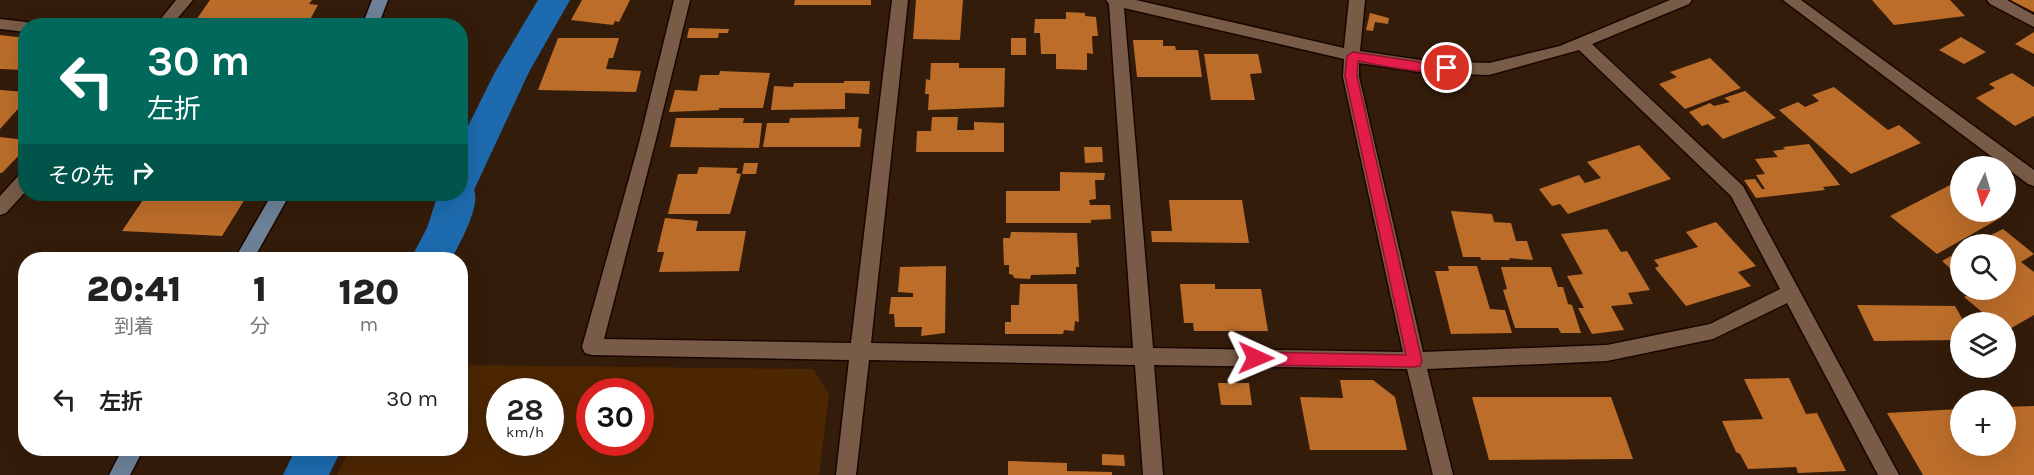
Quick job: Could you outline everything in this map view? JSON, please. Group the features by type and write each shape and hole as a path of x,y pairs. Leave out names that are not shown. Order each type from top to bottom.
{"main road":[{"path":"373,18 380,0"},
{"path":"248,252 277,201"},
{"path":"118,475 129,456"}],"street":[{"path":"169,18 185,0"},
{"path":"682,0 647,143 592,347 1414,361 1607,353 1713,331 1791,292"},
{"path":"846,475 900,0"},
{"path":"1153,475 1115,0 1353,56 1426,67 1489,69 1564,50 1684,0"},
{"path":"1357,0 1352,38 1351,76 1414,361 1443,475"},
{"path":"1791,0 2034,178"},
{"path":"1995,0 2034,22"},
{"path":"0,24 18,26"},
{"path":"1581,43 1737,191 1889,475"},
{"path":"0,208 18,188"}],"shaded area":[{"path":"468,365 813,369 829,394 819,475 337,475 346,456 468,456"}],"building":[{"path":"210,0 312,0 309,4 318,5 311,18 197,18"},
{"path":"582,0 630,0 619,22 615,21 613,25 571,20"},
{"path":"795,0 871,0 871,5 794,5"},
{"path":"916,0 963,0 960,40 913,39"},
{"path":"1872,0 1950,0 1965,16 1894,25"},
{"path":"2010,0 2034,0 2034,12"},
{"path":"1066,12 1085,13 1085,16 1096,17 1098,36 1092,36 1093,54 1087,53 1087,70 1056,69 1056,54 1041,54 1040,33 1034,33 1035,19 1066,19"},
{"path":"1370,13 1389,18 1388,24 1375,22 1373,31 1366,30"},
{"path":"689,28 729,29 728,33 719,33 718,38 687,38"},
{"path":"2034,32 2034,54 2015,44"},
{"path":"0,35 18,37 18,70 0,69"},
{"path":"1961,37 1986,52 1964,64 1939,50"},
{"path":"558,38 619,38 613,58 609,58 606,69 641,71 636,92 538,90"},
{"path":"1011,38 1026,38 1026,55 1011,55"},
{"path":"1133,40 1163,40 1163,46 1175,46 1176,50 1198,50 1202,77 1137,77"},
{"path":"1204,54 1258,54 1262,73 1250,74 1255,100 1211,100"},
{"path":"1710,58 1741,88 1685,109 1659,84 1677,77 1670,72"},
{"path":"931,63 959,63 959,68 1005,68 1004,107 928,110 929,94 925,94 926,79 930,80"},
{"path":"720,71 770,73 763,108 719,108 719,110 669,112 675,90 697,91 700,75 719,75"},
{"path":"2012,73 2034,87 2034,116 2015,126 1976,98 1995,88 1989,84"},
{"path":"844,81 870,81 869,94 845,93 845,109 771,110 774,86 793,87 794,83 844,83"},
{"path":"1834,87 1888,130 1899,125 1921,143 1851,174 1779,110 1798,102 1805,107 1819,101 1812,95"},
{"path":"0,90 18,91 18,109 0,129"},
{"path":"1745,91 1776,118 1723,139 1708,124 1702,126 1689,112 1710,103 1714,106 1730,102 1724,98"},
{"path":"859,117 858,128 862,129 860,147 763,147 767,123 789,123 790,118"},
{"path":"932,117 958,117 957,130 974,130 974,122 1004,123 1004,152 916,152 917,131 931,131"},
{"path":"676,118 744,118 743,123 762,123 759,148 670,147"},
{"path":"0,137 18,139 18,156 0,173"},
{"path":"1809,144 1840,185 1823,187 1825,190 1756,198 1744,180 1755,179 1762,189 1765,189 1756,175 1765,174 1755,159 1778,157 1773,151 1785,149 1783,147"},
{"path":"1639,145 1671,179 1568,214 1560,204 1552,206 1539,189 1579,175 1585,183 1601,178 1587,162"},
{"path":"1084,147 1102,147 1103,162 1085,163"},
{"path":"744,163 758,163 756,174 742,174"},
{"path":"699,167 738,168 736,173 741,174 730,214 668,214 678,174 697,174"},
{"path":"1060,172 1105,173 1104,180 1095,180 1096,199 1089,200 1090,205 1110,205 1111,219 1091,220 1091,223 1006,223 1006,191 1060,191"},
{"path":"1950,185 1950,222 1993,222 1972,234 1950,234 1950,247 1937,254 1890,216"},
{"path":"1169,200 1242,200 1249,243 1152,242 1151,231 1172,231"},
{"path":"142,201 244,201 222,236 122,231"},
{"path":"1451,211 1492,214 1494,222 1511,223 1516,241 1527,241 1533,260 1509,258 1510,260 1481,260 1480,257 1463,257"},
{"path":"665,218 698,221 696,231 746,231 739,271 659,272 664,252 657,252"},
{"path":"1716,222 1756,266 1738,272 1751,286 1686,306 1655,268 1659,266 1654,260 1698,247 1686,232"},
{"path":"1607,229 1621,252 1627,251 1650,290 1628,293 1633,304 1611,306 1624,330 1592,334 1578,308 1584,308 1567,276 1583,274 1561,234"},
{"path":"2003,229 2009,234 1993,234"},
{"path":"1011,232 1077,233 1079,267 1076,267 1076,274 1031,275 1030,279 1014,278 1009,274 1009,265 1004,265 1003,238 1010,238"},
{"path":"2016,239 2034,254 2021,262 2034,272 2034,315 2016,325 2016,312 1982,312 1968,300 2016,300"},
{"path":"1950,257 1950,268 1942,261"},
{"path":"946,266 945,333 921,336 922,327 895,327 894,314 889,314 891,297 913,297 913,293 898,292 900,267"},
{"path":"1448,266 1477,266 1490,309 1505,310 1512,333 1451,334 1435,271 1449,271"},
{"path":"1501,267 1551,267 1558,287 1563,287 1568,304 1572,305 1581,333 1561,333 1558,328 1515,328 1503,290 1507,289"},
{"path":"1020,284 1077,284 1079,322 1075,321 1074,331 1064,330 1063,334 1005,334 1005,322 1011,322 1011,305 1019,305"},
{"path":"1180,284 1215,284 1215,289 1261,289 1268,331 1194,331 1193,323 1184,323"},
{"path":"1857,305 1955,306 1958,312 1950,312 1950,340 1874,341"},
{"path":"1789,378 1806,414 1817,413 1846,471 1798,473 1796,467 1748,469 1740,454 1736,452 1722,421 1763,419 1744,379"},
{"path":"1340,380 1373,380 1395,397 1407,450 1310,450 1300,397 1343,398"},
{"path":"1218,383 1249,383 1252,405 1221,405"},
{"path":"1472,397 1611,397 1633,459 1489,460"},
{"path":"2034,406 2034,475 1923,475 1887,413 1950,410 1950,456 2016,456 2016,407"},
{"path":"1102,454 1124,455 1125,466 1102,465"},
{"path":"1008,461 1067,463 1067,471 1112,472 1112,475 1008,475"}],"waterway":[{"path":"468,164 512,72 554,0"},
{"path":"434,252 447,228 455,201"},
{"path":"306,475 316,456"}],"route":[{"path":"1256,358 1414,361 1351,76 1353,56 1447,68"}]}
